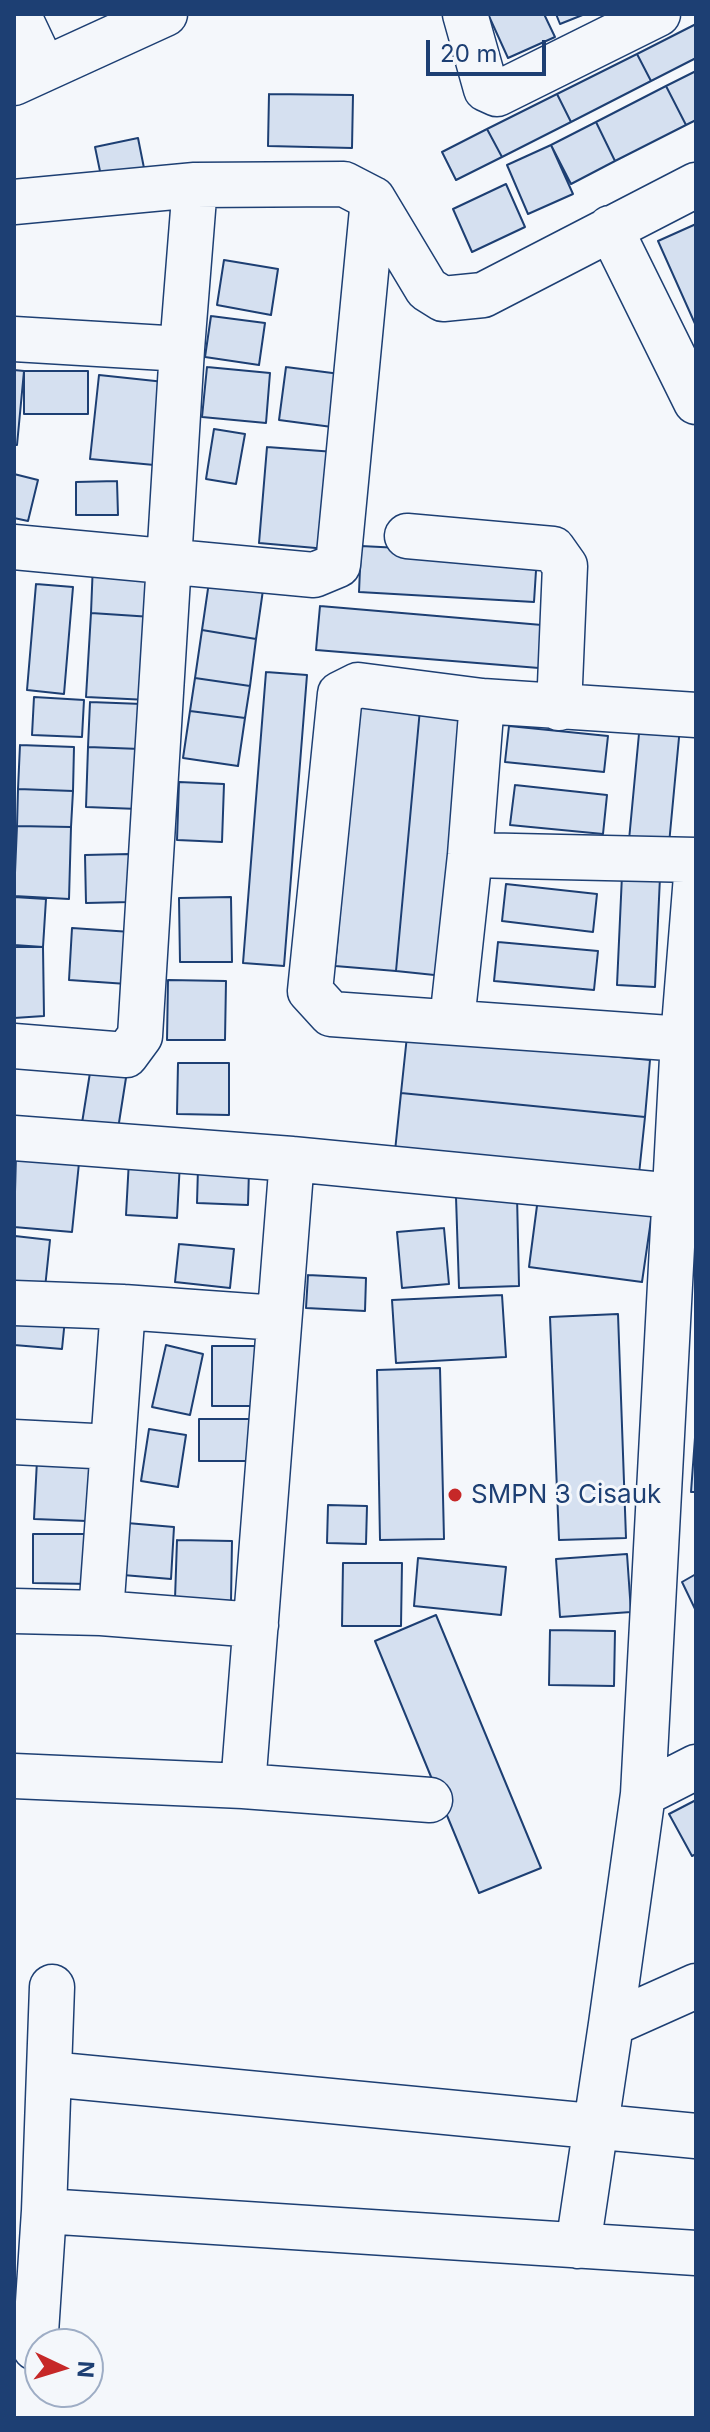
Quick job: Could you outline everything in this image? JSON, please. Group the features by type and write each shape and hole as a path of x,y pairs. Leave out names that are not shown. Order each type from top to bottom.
{"street":[{"path":"18,14 29,76 165,14"},
{"path":"465,14 486,89 497,94 658,14"},
{"path":"14,202 195,185 344,184 373,199 427,289 443,299 483,295 696,185"},
{"path":"14,1046 126,1055 140,1036 195,185"},
{"path":"14,547 314,575 338,565 373,199"},
{"path":"610,228 696,402"},
{"path":"14,339 182,349"},
{"path":"407,536 553,549 565,566 559,708"},
{"path":"683,1039 331,1014 310,991 340,694 358,685 559,708 696,715"},
{"path":"452,1021 470,855 482,701"},
{"path":"470,855 696,860"},
{"path":"578,2246 643,1794 683,1039 696,876"},
{"path":"14,1138 292,1159 674,1196"},
{"path":"243,1786 292,1159"},
{"path":"14,1303 278,1318"},
{"path":"101,1613 123,1307"},
{"path":"14,1442 113,1447"},
{"path":"14,1611 101,1613 256,1625"},
{"path":"643,1794 696,1767"},
{"path":"14,1776 243,1786 430,1800"},
{"path":"611,2024 696,1986"},
{"path":"36,2328 52,1987"},
{"path":"49,2074 696,2136"},
{"path":"44,2211 696,2253"}],"building":[{"path":"488,14 544,14 555,37 508,58"},
{"path":"556,14 585,14 560,24"},
{"path":"696,24 696,58 651,81 637,54"},
{"path":"637,54 651,81 571,122 557,94"},
{"path":"696,71 696,120 686,125 666,86"},
{"path":"666,86 686,125 615,161 596,122"},
{"path":"269,94 353,95 352,148 268,146"},
{"path":"557,94 571,122 502,157 487,129"},
{"path":"596,122 615,161 571,184 551,145"},
{"path":"487,129 502,157 456,180 442,152"},
{"path":"138,138 144,168 101,176 95,147"},
{"path":"551,145 573,194 528,214 507,165"},
{"path":"506,184 525,227 472,252 453,209"},
{"path":"696,224 696,326 658,241"},
{"path":"224,260 278,269 271,315 217,305"},
{"path":"211,316 265,323 259,365 205,357"},
{"path":"207,367 270,373 266,423 202,417"},
{"path":"286,367 340,374 332,427 279,420"},
{"path":"14,370 24,371 17,445 14,445"},
{"path":"24,371 88,371 88,414 24,414"},
{"path":"99,375 174,383 165,466 90,459"},
{"path":"214,429 245,434 236,484 206,479"},
{"path":"267,447 335,452 327,549 259,543"},
{"path":"14,474 38,480 28,521 14,518"},
{"path":"117,481 118,515 76,515 76,482"},
{"path":"361,546 537,555 534,602 359,592"},
{"path":"93,563 154,567 152,617 91,613"},
{"path":"210,575 264,583 256,639 202,630"},
{"path":"36,584 73,587 64,694 27,690"},
{"path":"320,606 542,625 539,668 316,650"},
{"path":"91,613 152,617 148,700 86,697"},
{"path":"202,630 256,639 250,686 195,678"},
{"path":"266,672 307,675 284,966 243,963"},
{"path":"195,678 250,686 245,718 190,711"},
{"path":"34,697 84,700 82,737 32,735"},
{"path":"90,702 142,704 140,749 88,747"},
{"path":"359,703 420,709 396,971 335,966"},
{"path":"420,709 467,713 444,976 396,971"},
{"path":"190,711 245,718 238,766 183,758"},
{"path":"640,723 680,727 669,844 629,840"},
{"path":"509,726 608,736 604,772 505,762"},
{"path":"20,745 74,747 73,791 18,789"},
{"path":"88,747 140,749 138,809 86,807"},
{"path":"179,782 224,784 222,842 177,840"},
{"path":"515,785 607,795 603,834 510,825"},
{"path":"18,789 73,791 71,827 17,826"},
{"path":"17,826 71,827 69,899 14,896"},
{"path":"130,854 131,902 86,903 85,855"},
{"path":"622,875 660,877 655,987 617,985"},
{"path":"506,884 597,894 593,932 502,921"},
{"path":"14,897 46,899 43,947 14,945"},
{"path":"231,897 232,962 180,962 179,898"},
{"path":"72,928 131,932 127,984 69,980"},
{"path":"498,942 598,951 594,990 494,981"},
{"path":"14,947 43,947 44,1016 14,1018"},
{"path":"168,980 226,981 225,1040 167,1040"},
{"path":"407,1036 650,1060 645,1117 401,1093"},
{"path":"92,1060 128,1065 118,1129 82,1123"},
{"path":"178,1063 229,1063 229,1115 177,1114"},
{"path":"401,1093 645,1117 639,1174 395,1151"},
{"path":"16,1156 79,1163 72,1232 14,1227"},
{"path":"129,1160 180,1162 177,1218 126,1215"},
{"path":"198,1168 249,1170 248,1205 197,1203"},
{"path":"517,1195 519,1286 459,1288 456,1197"},
{"path":"538,1198 652,1213 642,1282 529,1267"},
{"path":"444,1228 449,1284 402,1288 397,1232"},
{"path":"15,1236 50,1240 45,1288 14,1285"},
{"path":"179,1244 234,1249 230,1288 175,1282"},
{"path":"308,1275 366,1278 365,1311 306,1308"},
{"path":"502,1295 506,1357 396,1363 392,1300"},
{"path":"14,1305 66,1309 62,1349 14,1345"},
{"path":"618,1314 626,1538 559,1540 550,1317"},
{"path":"166,1345 203,1354 190,1415 152,1407"},
{"path":"212,1346 259,1346 260,1406 212,1406"},
{"path":"440,1368 444,1539 380,1540 377,1370"},
{"path":"199,1419 255,1419 254,1461 199,1461"},
{"path":"696,1424 696,1492 691,1492"},
{"path":"149,1429 186,1435 178,1487 141,1481"},
{"path":"37,1460 90,1463 87,1521 34,1519"},
{"path":"328,1505 367,1506 366,1544 327,1543"},
{"path":"127,1523 174,1527 171,1579 123,1575"},
{"path":"33,1534 91,1534 90,1584 33,1583"},
{"path":"177,1540 232,1541 231,1601 175,1599"},
{"path":"627,1554 631,1612 560,1617 556,1559"},
{"path":"418,1558 506,1567 501,1615 414,1606"},
{"path":"343,1563 402,1563 401,1626 342,1626"},
{"path":"696,1574 696,1611 682,1582"},
{"path":"436,1615 541,1868 479,1893 375,1641"},
{"path":"550,1630 615,1631 614,1686 549,1685"},
{"path":"696,1800 696,1854 692,1856 669,1814"}],"place":[{"name":"SMPN 3 Cisauk","path":"455,1495"}]}
